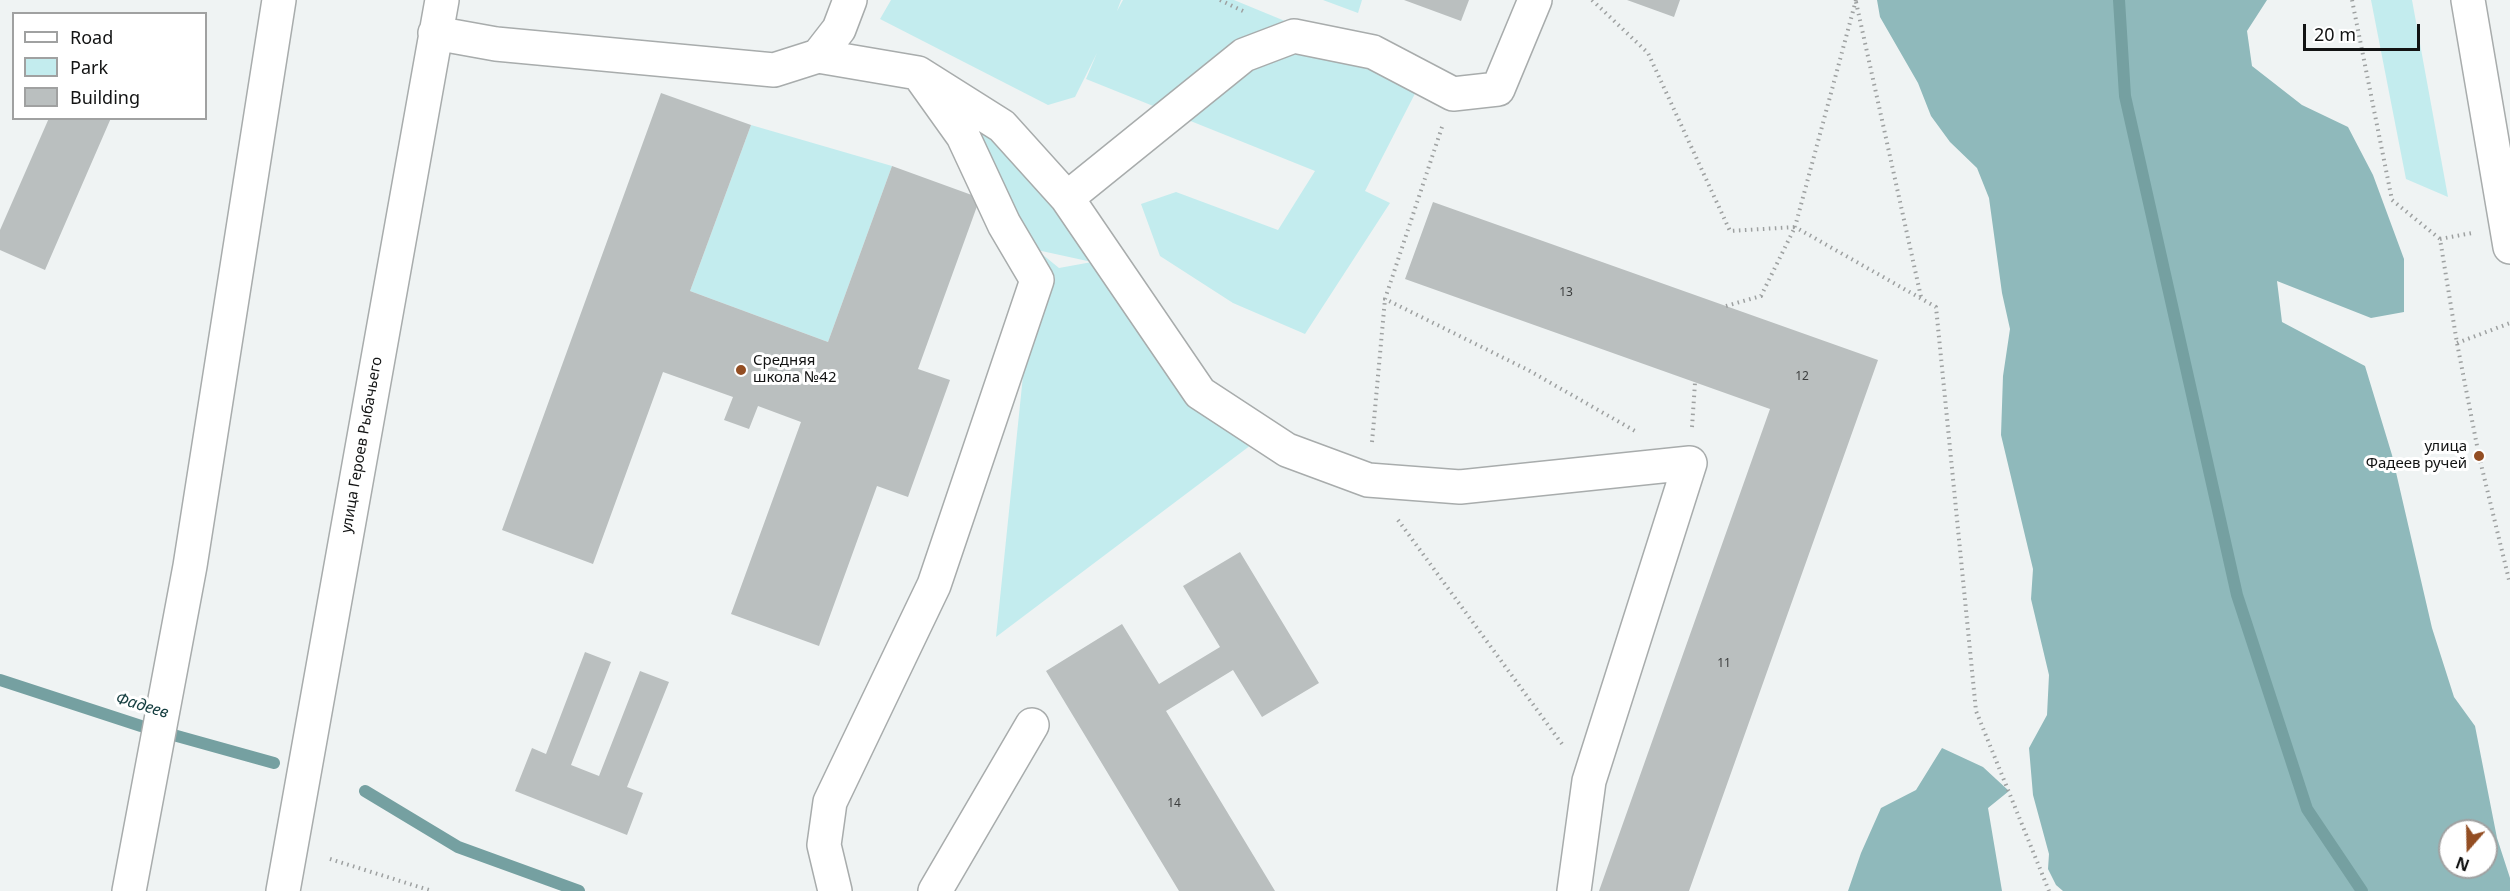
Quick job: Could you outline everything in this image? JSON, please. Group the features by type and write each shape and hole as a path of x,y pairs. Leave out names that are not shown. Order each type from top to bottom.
{"street":[{"path":"129,891 190,566 279,0"},
{"name":"улица Героев Рыбачьего","path":"283,891 442,0"},
{"path":"818,56 838,29 850,0"},
{"path":"1067,198 1244,54 1294,36 1373,52 1453,94 1498,88 1535,0"},
{"path":"2468,0 2510,247"},
{"path":"435,33 496,44 774,70 818,56 918,73 1002,126 1067,198 1200,393 1287,450 1368,480 1460,487 1690,463 1589,781 1574,891"},
{"path":"834,891 824,845 830,802 934,585 1037,280 1004,224 963,136 918,73"},
{"path":"934,891 1032,725"}],"path":[{"path":"1592,0 1648,53 1730,231 1795,228 1936,307 1976,711 2049,891"},
{"path":"2352,0 2392,200 2440,239 2479,456 2510,584"},
{"path":"1726,306 1761,296 1795,228 1856,1"},
{"path":"1856,1 1921,297"},
{"path":"1453,94 1385,299 1368,480 1589,781"},
{"path":"1385,299 1528,370 1640,434"},
{"path":"2457,343 2510,323"},
{"path":"1690,463 1695,383"},
{"path":"330,859 432,891"}],"green space":[{"path":"891,0 1121,0 1117,11 1123,0 1234,0 1423,78 1365,191 1390,203 1305,334 1233,303 1160,256 1141,204 1176,192 1278,230 1315,171 1086,79 1097,53 1075,97 1048,105 880,19"},
{"path":"1323,0 1362,0 1358,13"},
{"path":"2371,0 2412,0 2448,197 2406,179"},
{"path":"952,94 1114,267 1251,445 996,637 1036,250","holes":["1037,250 1092,262 1059,268"]},
{"path":"751,125 892,166 828,342 690,291"}],"shaded area":[{"path":"1877,0 2267,0 2247,31 2252,66 2302,105 2348,127 2373,175 2404,259 2404,312 2371,318 2277,281 2282,322 2365,366 2392,455 2432,628 2454,697 2475,726 2493,819 2438,819 2438,879 2498,879 2498,841 2510,878 2510,891 2063,891 2056,885 2048,869 2049,854 2033,795 2029,748 2047,715 2049,675 2031,599 2033,569 2001,435 2003,376 2010,329 2002,293 1989,198 1977,168 1950,142 1931,116 1918,83 1880,17"},
{"path":"1942,748 1983,767 2009,791 1988,808 2002,891 1848,891 1861,853 1881,808 1916,790"}],"building":[{"path":"1404,0 1469,0 1461,21"},
{"path":"1627,0 1680,0 1674,17"},
{"name":"Средняя школа №42","path":"661,93 751,125 690,291 828,342 892,166 980,198 918,369 950,380 908,497 877,486 819,646 731,614 801,422 758,406 749,429 724,420 733,397 663,372 593,564 502,530"},
{"path":"48,120 110,120 45,270 0,250 0,230"},
{"path":"1433,202 1878,360 1689,891 1599,891 1770,409 1405,279"},
{"path":"1240,552 1319,683 1262,717 1233,670 1166,711 1275,891 1179,891 1046,671 1122,624 1159,684 1220,647 1183,586"},
{"path":"585,652 611,662 571,765 599,776 640,671 669,682 627,787 643,793 627,835 515,791 532,748 546,754"}],"waterway":[{"path":"2119,0 2125,96 2237,595 2307,809 2362,891"},
{"name":"Фадеев","path":"0,680 141,726 274,763"},
{"name":"Фадеев","path":"365,791 458,847 579,891"}],"place":[{"name":"Средняя школа №42","path":"741,370"},
{"name":"улица Фадеев ручей","path":"2479,456"}]}
